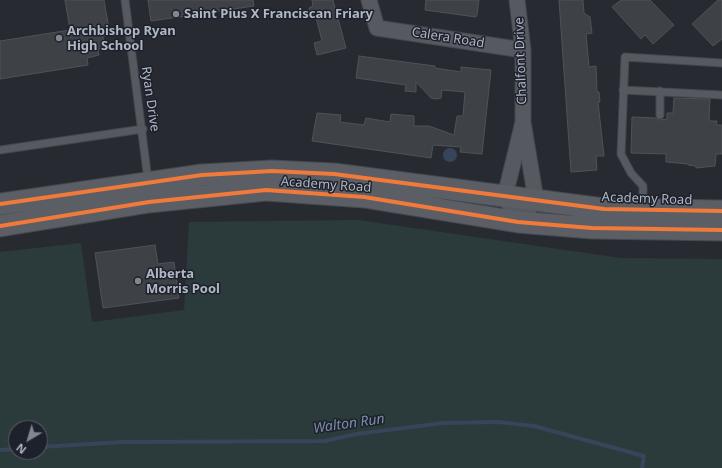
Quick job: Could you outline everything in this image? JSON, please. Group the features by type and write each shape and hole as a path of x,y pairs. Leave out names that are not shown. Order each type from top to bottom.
{"main road":[{"name":"Academy Road","path":"0,226 149,192 202,175 272,171 334,174 604,209 722,214"},
{"name":"Academy Road","path":"0,204 149,192 266,190 364,197 518,222 592,228 722,214"}],"street":[{"name":"Calera Road","path":"369,0 377,28 523,50"},
{"name":"Chalfont Drive","path":"518,0 523,50 523,122 536,200"},
{"name":"Chalfont Drive","path":"505,196 523,122"},
{"path":"505,196 518,222 536,200"}],"lane":[{"name":"Ryan Drive","path":"125,0 143,129 149,192"},
{"path":"644,210 643,186 631,173 621,154 624,57 722,63"},
{"path":"623,90 722,95"},
{"path":"660,91 660,115"},
{"path":"0,150 143,129"}],"shaded area":[{"path":"358,220 621,258 722,259 722,468 0,468 0,252 81,243 92,322 184,310 189,222"}],"water":[{"path":"447,148 453,148 457,152 457,158 453,162 447,162 443,158 443,152"}],"building":[{"name":"Archbishop Ryan High School","path":"65,0 104,0 110,35 103,36 104,47 98,49 99,55 87,58 88,65 0,79 0,41 70,30"},
{"name":"Saint Pius X Franciscan Friary","path":"148,0 253,0 254,6 151,21"},
{"path":"312,0 333,0 346,48 317,55 314,43 322,41 316,17 312,18 309,8 313,6"},
{"path":"426,0 479,0 477,15 476,17 425,10"},
{"path":"559,0 583,0 584,13 590,17 592,33 586,34 589,67 596,66 597,92 599,92 600,102 598,102 604,156 596,156 597,170 571,172"},
{"path":"621,0 650,0 674,25 653,44 645,35 641,39 612,7"},
{"path":"718,0 722,0 722,39 713,46 692,24"},
{"path":"359,56 435,66 435,68 461,72 461,67 491,70 482,154 460,152 461,147 433,145 431,158 312,141 317,113 341,115 340,122 364,125 366,118 390,122 391,114 414,116 414,126 429,126 454,135 457,116 463,116 465,92 442,90 441,98 435,99 431,98 416,82 416,92 405,91 406,85 356,78"},
{"path":"674,98 710,99 709,121 717,121 716,125 722,125 722,154 716,154 715,166 696,168 696,166 688,164 666,162 666,154 631,153 632,117 656,118 660,120 667,119 667,113 673,113"},
{"name":"Alberta Morris Pool","path":"155,245 158,264 174,262 179,298 103,308 95,253"}],"waterway":[{"name":"Walton Run","path":"48,447 123,442 325,441 356,434 443,423 498,422 534,426 644,456 642,468"},
{"name":"Walton Run","path":"0,450 8,450"}],"cycle path":[{"path":"0,204 202,175 272,171 334,174 604,209 722,211"},
{"path":"0,226 149,202 266,190 364,197 518,222 592,228 722,230"}],"place":[{"name":"Saint Pius X Franciscan Friary","path":"176,14"},
{"name":"Archbishop Ryan High School","path":"59,38"},
{"name":"Alberta Morris Pool","path":"138,281"}]}
